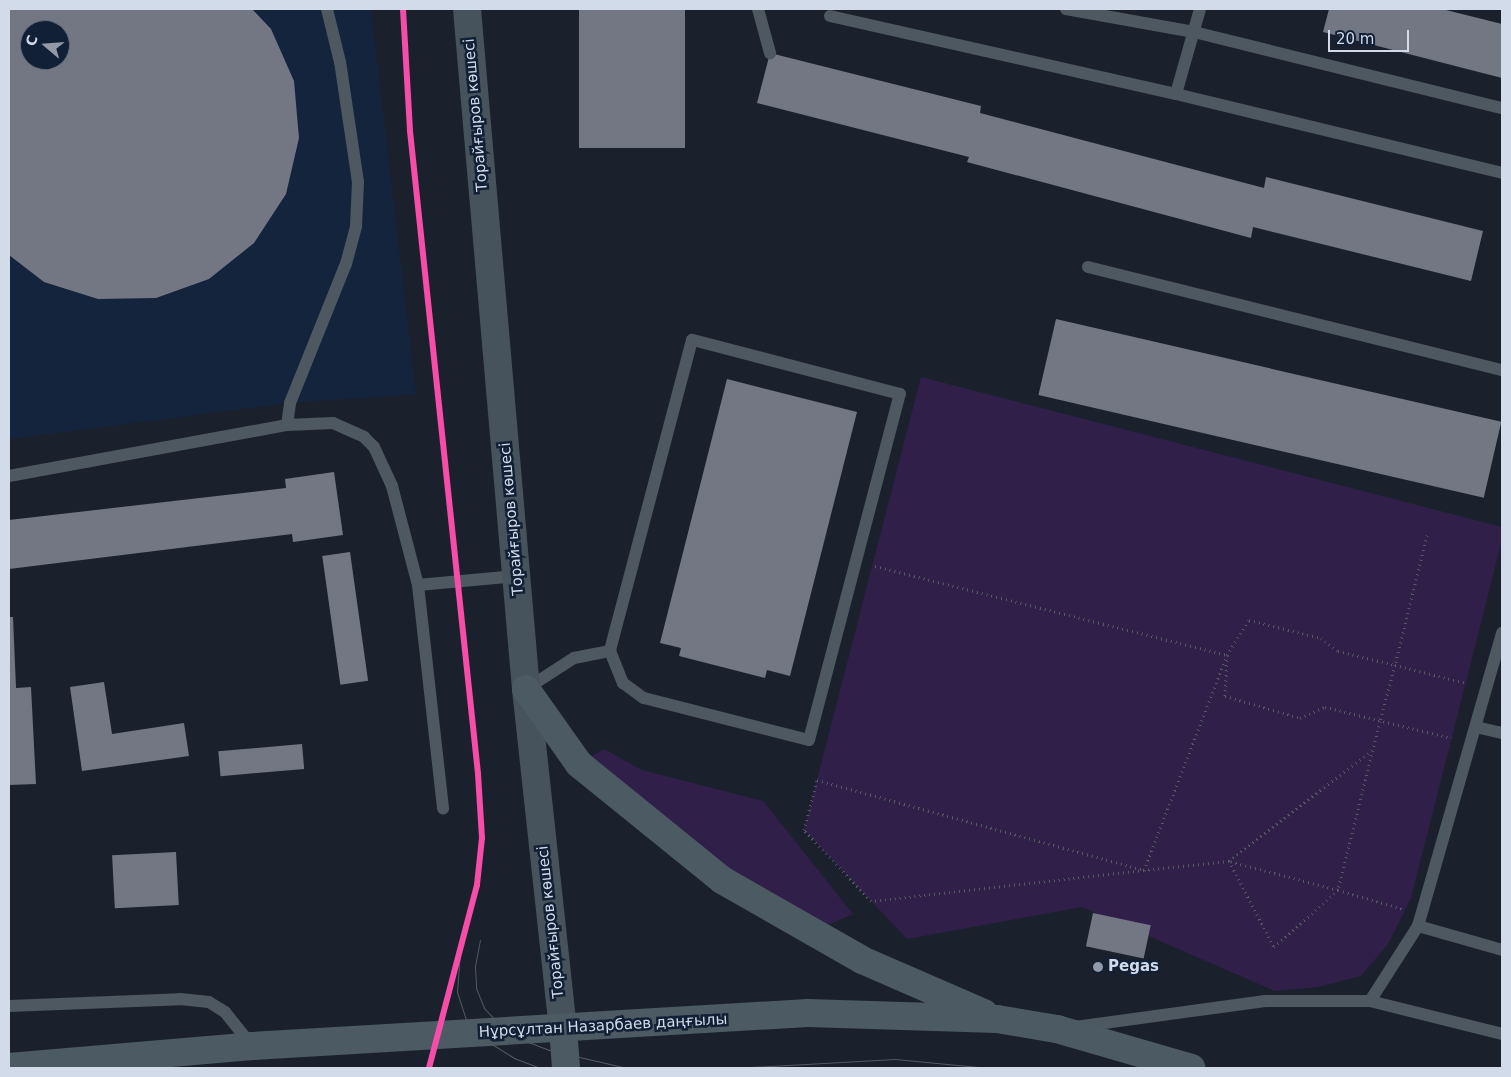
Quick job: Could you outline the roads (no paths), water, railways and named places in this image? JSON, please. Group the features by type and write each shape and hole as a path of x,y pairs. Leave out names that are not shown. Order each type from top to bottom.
{"main road":[{"name":"Торайғыров көшесі","path":"467,9 526,689 562,1028"},
{"path":"526,689 579,764 722,880 862,960 997,1019"},
{"name":"Нұрсұлтан Назарбаев даңғылы","path":"9,1067 252,1046 808,1014 997,1019 1057,1029 1191,1068"},
{"path":"562,1028 566,1068"}],"lane":[{"path":"287,425 290,403 346,264 356,226 358,182 340,62 327,9"},
{"path":"758,9 770,53"},
{"path":"1066,9 1194,32 1502,108"},
{"path":"1176,94 1200,9"},
{"path":"830,16 1176,94 1502,173"},
{"path":"1088,267 1502,370"},
{"path":"692,340 900,394 810,740 644,698 623,683 610,651 692,340"},
{"path":"9,476 287,425 333,423 364,437 374,447 392,486 418,585 443,809"},
{"path":"418,585 517,576"},
{"path":"1370,1001 1418,926 1502,633"},
{"path":"526,689 574,658 610,651"},
{"path":"1476,727 1502,733"},
{"path":"1418,926 1502,950"},
{"path":"9,1006 180,999 209,1002 225,1012 252,1046"},
{"path":"1057,1029 1265,1001 1370,1001 1502,1034"}],"tram line":[{"path":"480,940 475,966 476,988 484,1008 500,1025 523,1040 549,1050 627,1068"},
{"path":"460,952 457,992 466,1019 487,1041 514,1058 540,1068"},
{"path":"733,1068 895,1059 989,1068"}],"place":[{"name":"Pegas","path":"1098,967"}]}
